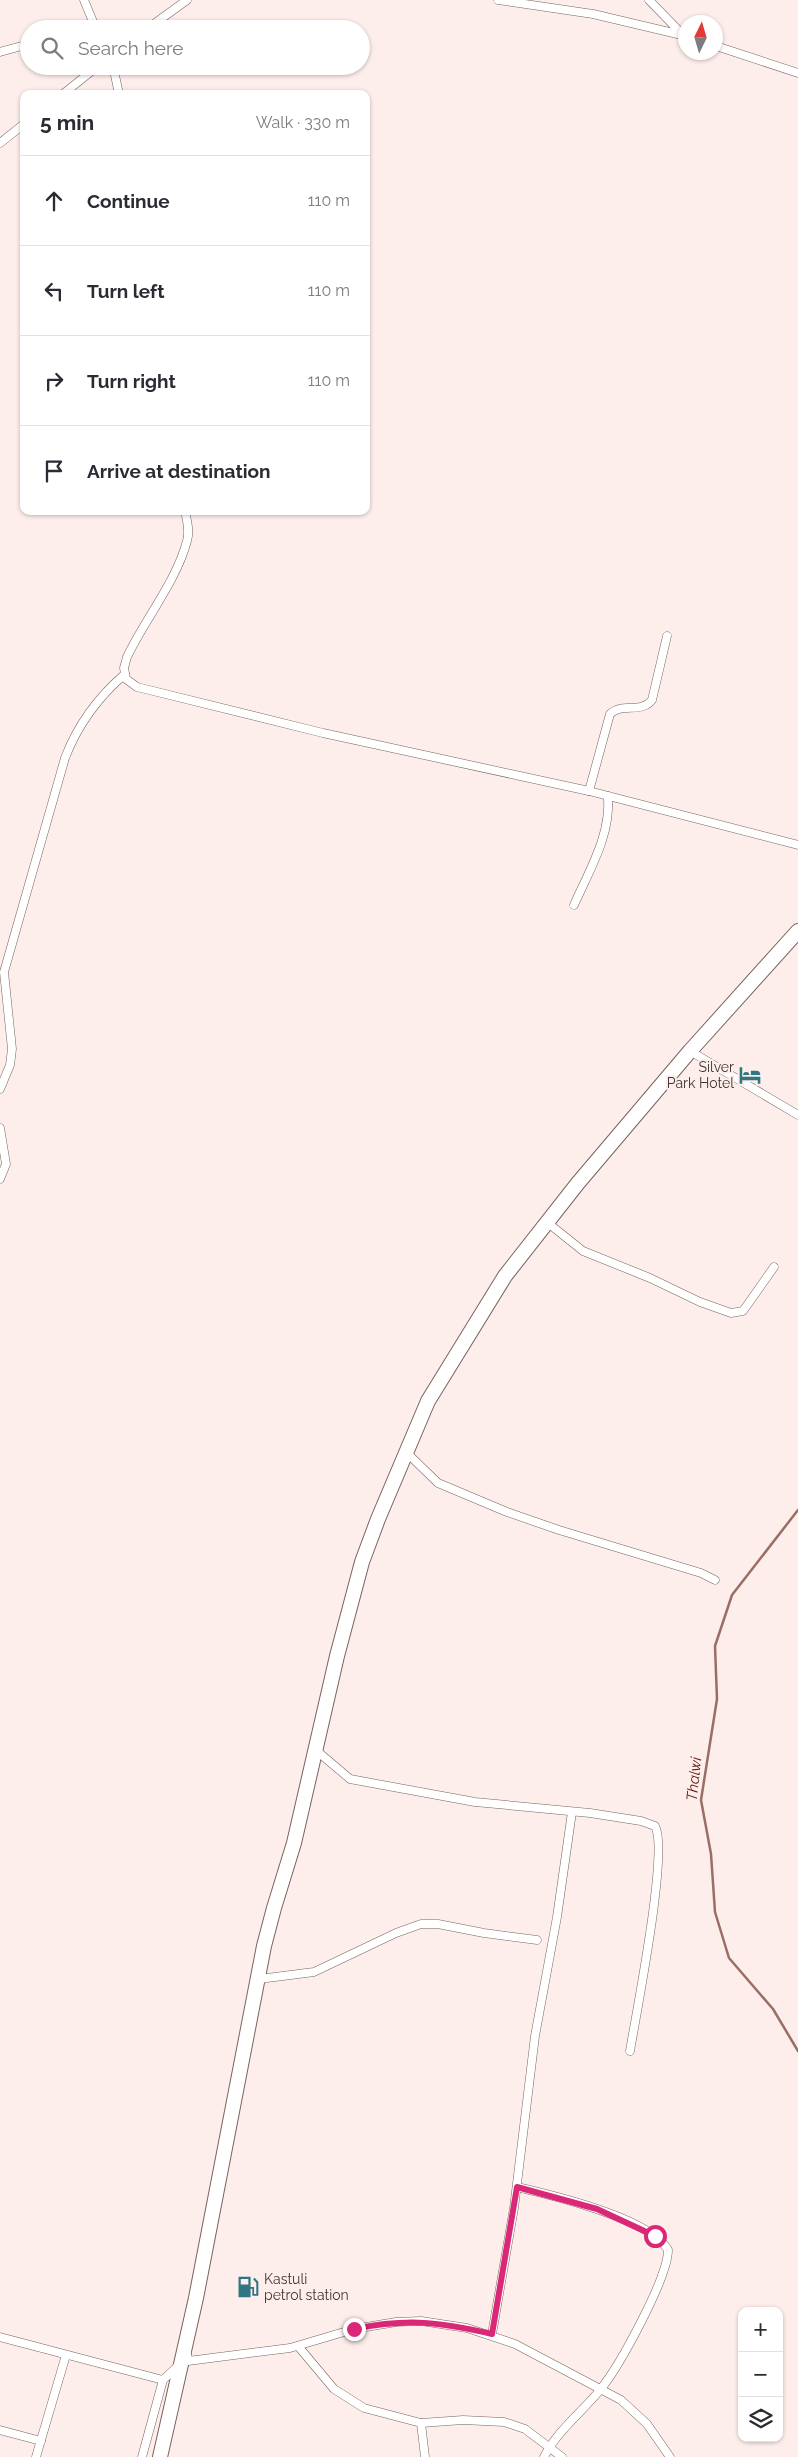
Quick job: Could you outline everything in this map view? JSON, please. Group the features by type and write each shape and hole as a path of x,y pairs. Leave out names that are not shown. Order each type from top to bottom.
{"highway":[{"path":"160,2457 185,2344 274,1908 294,1843 317,1751 336,1656 362,1562 406,1452 428,1402 505,1276 578,1182 690,1051 798,931"}],"street":[{"path":"84,0 92,20"},
{"path":"159,20 187,0"},
{"path":"498,0 592,14 678,34"},
{"path":"649,0 678,29"},
{"path":"0,52 20,46"},
{"path":"723,48 798,73"},
{"path":"68,90 87,75"},
{"path":"115,75 118,90"},
{"path":"0,143 20,127"},
{"path":"186,515 189,527 188,541 166,589 127,657 126,678 138,687 323,733 589,791 686,818 798,845"},
{"path":"589,791 610,714 621,708 644,707 652,700 667,636"},
{"path":"0,1090 10,1065 12,1049 4,972 65,758 77,729 86,714 125,674"},
{"path":"574,905 607,830 610,814 608,796"},
{"path":"690,1051 798,1115"},
{"path":"0,1128 6,1164 0,1179"},
{"path":"548,1223 583,1251 650,1278 700,1302 731,1313 743,1311 774,1267"},
{"path":"406,1452 438,1483 559,1530 701,1572 715,1580"},
{"path":"317,1751 350,1779 475,1802 641,1821 654,1826 657,1830 658,1846 653,1909 630,2051"},
{"path":"492,2334 517,2187 534,2045 557,1917 572,1812"},
{"path":"259,1979 314,1972 388,1937 421,1924 438,1924 537,1940"},
{"path":"517,2187 597,2209 655,2236 668,2250 667,2263 639,2327 610,2378 549,2448 544,2457"},
{"path":"185,2344 188,2361 298,2346 354,2329 396,2322 445,2324 492,2334 539,2356 631,2407 654,2432 670,2457"},
{"path":"0,2338 163,2380"},
{"path":"298,2346 334,2389 345,2398 364,2408 421,2423 463,2420 504,2422 524,2429 562,2457"},
{"path":"36,2457 66,2355"},
{"path":"142,2457 163,2380 180,2364"},
{"path":"421,2423 424,2457"},
{"path":"0,2430 41,2442"}],"waterway":[{"name":"Thalwi","path":"798,1510 732,1595 715,1646 717,1699 701,1800 711,1854 715,1912 729,1958 773,2009 798,2051"}],"place":[{"name":"Silver Park Hotel","path":"750,1075"},
{"name":"Kastuli petrol station","path":"248,2287"}],"route":[{"path":"354,2329 375,2324 421,2321 492,2334 517,2187 581,2203 632,2224 655,2236"}]}
